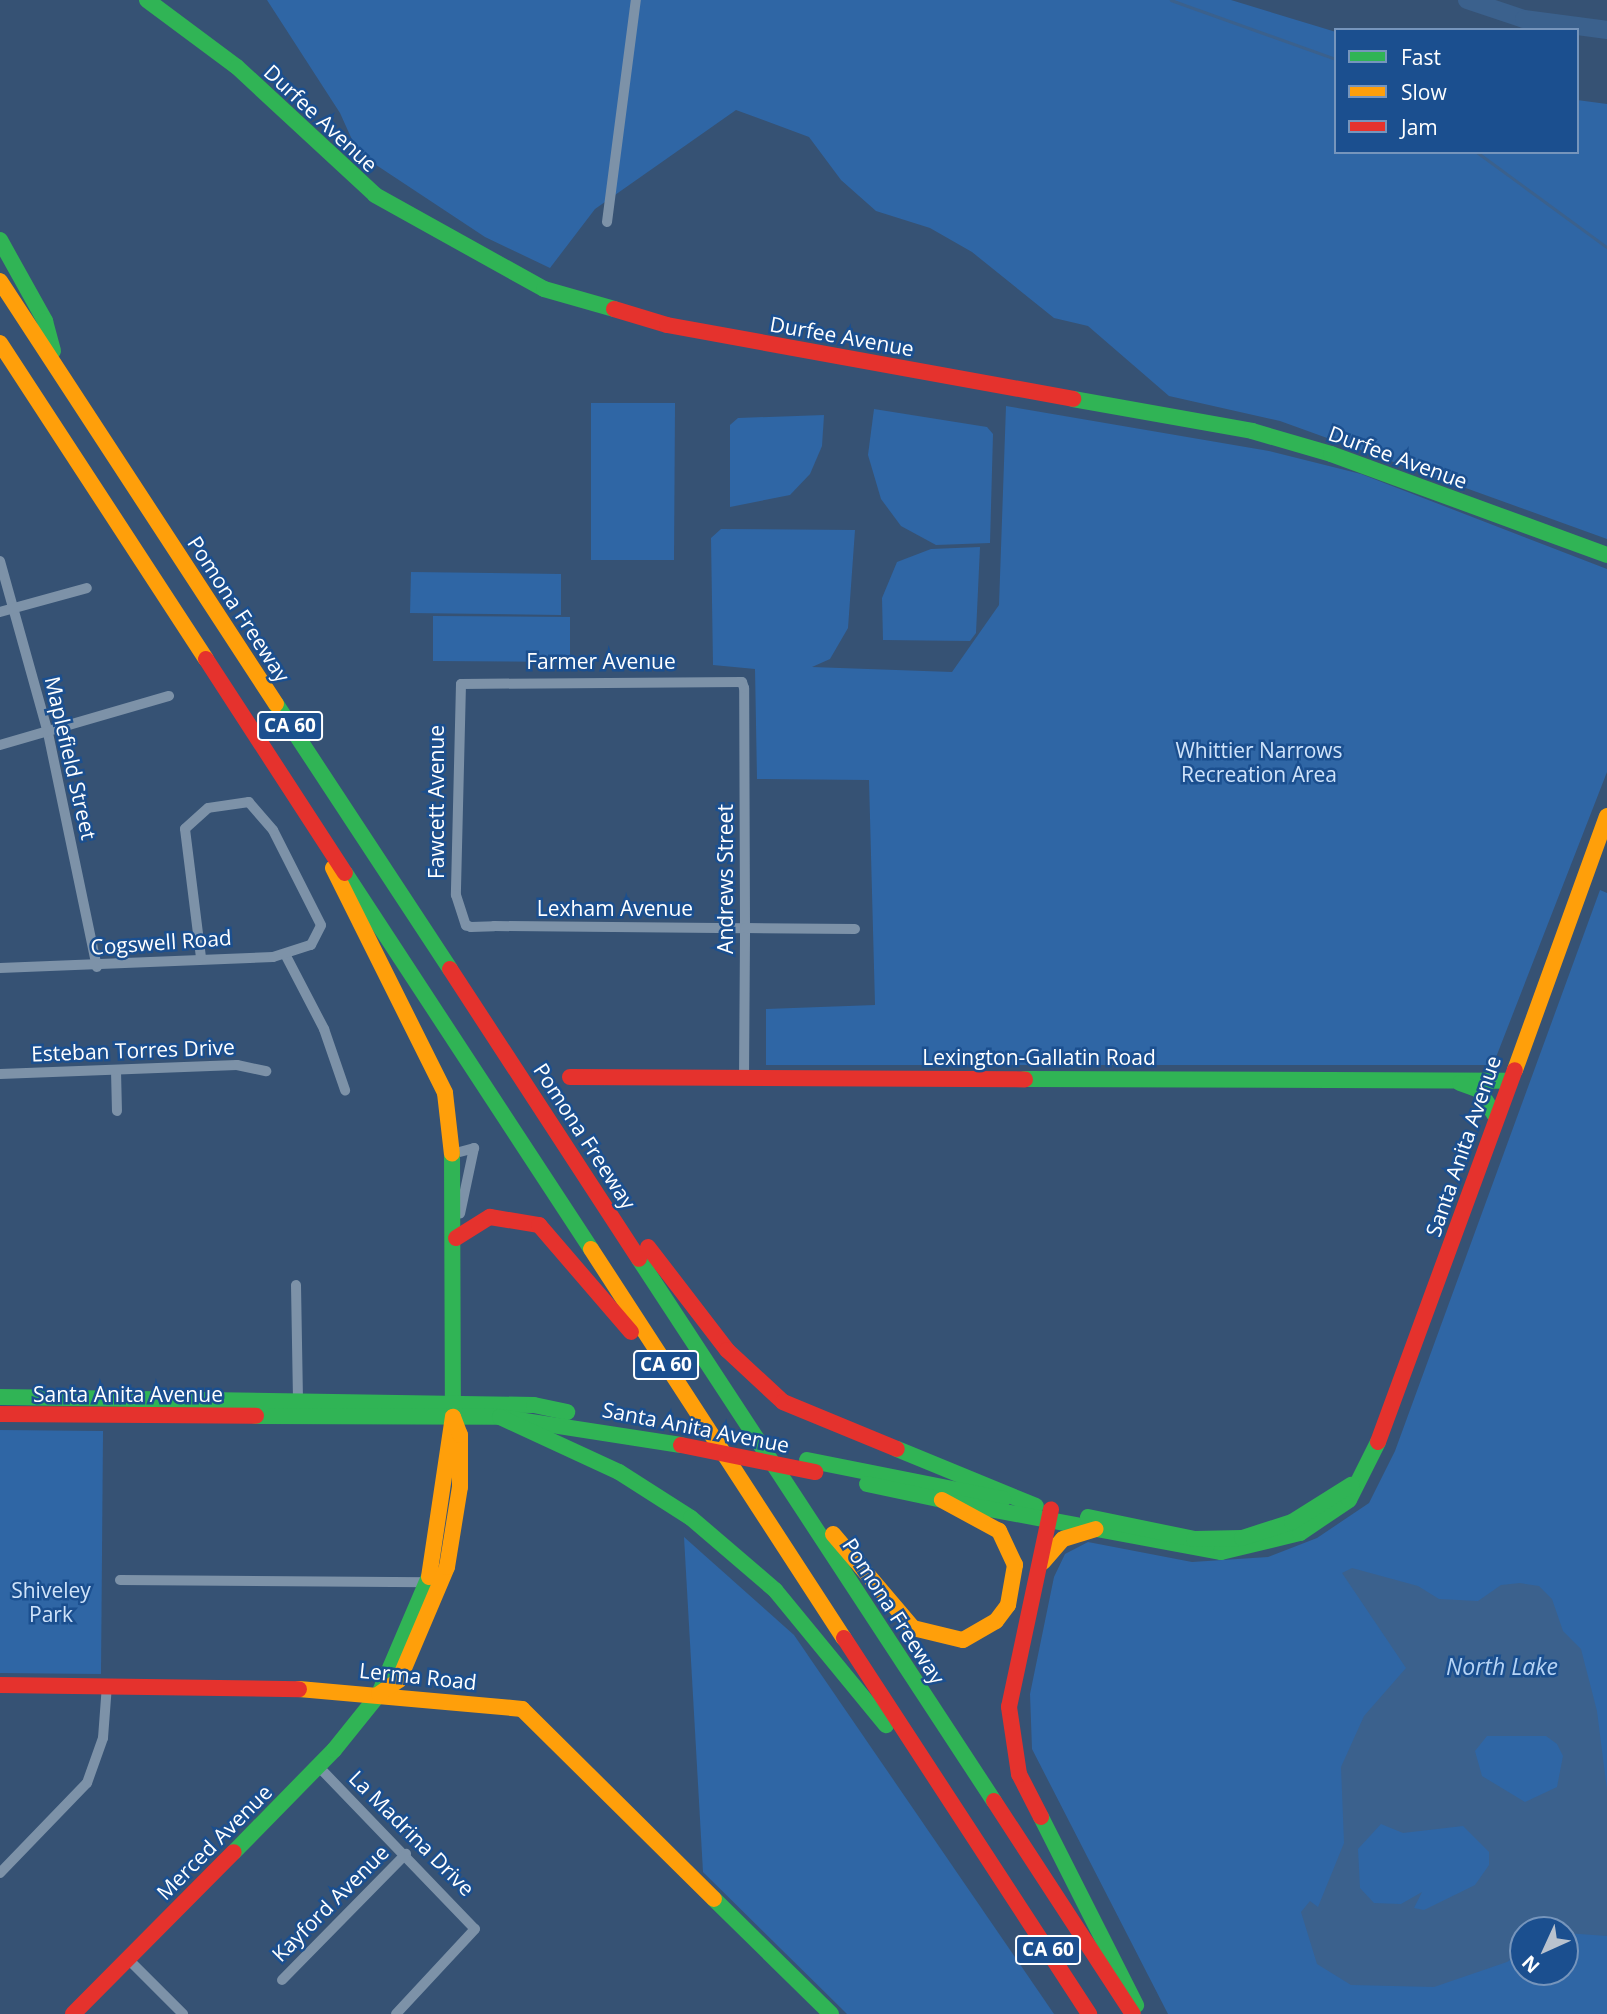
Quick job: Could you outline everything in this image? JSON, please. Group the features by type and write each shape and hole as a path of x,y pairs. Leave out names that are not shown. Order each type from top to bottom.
{"main road":[{"name":"Durfee Avenue","path":"147,0 237,67 297,130 374,195 438,236 544,289 667,325 1252,432 1331,454 1607,555"},
{"path":"0,240 45,321 58,369"},
{"name":"Pomona Freeway","path":"0,281 1133,2014"},
{"name":"CA 60","path":"0,343 1089,2014"},
{"path":"0,352 36,398"},
{"name":"Santa Anita Avenue","path":"811,1466 942,1500 1045,1511 1096,1529 1192,1550 1250,1548 1325,1520 1349,1500 1351,1485 1392,1413 1495,1116 1607,817"},
{"path":"325,843 343,900 445,1093 452,1154 456,1238 453,1411"},
{"name":"Lexington-Gallatin Road","path":"570,1077 1508,1081"},
{"path":"1455,1080 1479,1090 1495,1116"},
{"path":"525,1081 702,1319 765,1388 823,1423 989,1481 1045,1511 1040,1566 1009,1707 1011,1746 1019,1774 1127,1976 1139,2014"},
{"path":"456,1238 490,1217 539,1225 714,1438"},
{"name":"Santa Anita Avenue","path":"0,1396 154,1407 453,1411 534,1405 677,1439 811,1466 1045,1511 1219,1540 1292,1522 1351,1485"},
{"name":"Santa Anita Avenue","path":"0,1414 298,1401 453,1411 677,1439"},
{"name":"Merced Avenue","path":"73,2014 318,1766 379,1694 399,1680 438,1598 453,1545 453,1411"},
{"path":"500,1417 645,1486 765,1579 830,1652 1007,1887"},
{"path":"756,1437 898,1616 931,1637 963,1640 996,1621 1008,1605 1014,1565 999,1531 942,1500"},
{"name":"Merced Avenue","path":"379,1694 428,1582 453,1458"},
{"path":"1040,1566 1063,1539 1096,1529"},
{"name":"Lerma Road","path":"0,1685 107,1685 379,1694 508,1704 529,1714 831,2014"}],"street":[{"path":"607,222 636,0"},
{"name":"Maplefield Street","path":"0,561 48,733 97,967"},
{"path":"0,612 87,588"},
{"name":"Farmer Avenue","path":"461,684 742,682"},
{"name":"Andrews Street","path":"742,682 744,1078"},
{"name":"Fawcett Avenue","path":"461,684 456,895 462,919"},
{"path":"0,745 169,696"},
{"name":"Cogswell Road","path":"0,968 97,967 201,957 285,954 319,936 321,925 254,804 208,808 185,829 201,957"},
{"name":"Lexham Avenue","path":"462,919 471,927 855,929"},
{"path":"285,954 324,1029 345,1090"},
{"name":"Esteban Torres Drive","path":"0,1074 237,1065 266,1071"},
{"path":"116,1071 117,1111"},
{"path":"296,1285 298,1401"},
{"path":"121,1580 428,1582"},
{"path":"0,1873 87,1783 103,1738 107,1685"},
{"name":"La Madrina Drive","path":"318,1766 406,1854 475,1929 396,2014"},
{"name":"Kayford Avenue","path":"282,1980 406,1854"},
{"path":"128,1959 183,2014"}],"green space":[{"path":"267,0 1231,0 1334,31 1334,154 1579,154 1579,100 1607,104 1607,539 1280,421 1169,396 1088,326 1054,318 972,252 930,228 876,211 841,180 809,137 736,110 595,209 550,268 485,237 358,153 340,113"},
{"path":"591,403 675,403 674,560 591,560"},
{"name":"Whittier Narrows Recreation Area","path":"1006,406 1269,451 1361,474 1607,569 1607,772 1493,1065 766,1065 766,1009 875,1005 869,780 757,779 755,669 713,665 711,538 721,529 855,530 848,628 830,659 812,667 952,672 999,605"},
{"path":"874,409 987,427 993,434 990,543 936,545 901,526 881,499 868,455"},
{"path":"824,415 822,446 810,474 790,495 730,507 730,425 738,418"},
{"path":"980,547 976,633 970,641 883,640 882,598 897,562 931,549"},
{"path":"411,572 561,574 561,615 410,613"},
{"path":"433,616 570,617 570,662 433,661"},
{"path":"1600,890 1607,893 1607,2014 1168,2014 1032,1749 1030,1694 1054,1577 1065,1554 1088,1542 1192,1562 1268,1557 1317,1538 1369,1503 1395,1451"},
{"name":"Shiveley Park","path":"0,1430 103,1431 101,1674 0,1673"},
{"path":"684,1537 794,1635 1054,2014 847,2014 703,1872"}],"water":[{"name":"North Lake","path":"1352,1568 1418,1586 1439,1599 1478,1601 1501,1585 1520,1583 1539,1586 1552,1599 1563,1631 1581,1649 1597,1711 1607,1790 1607,1936 1579,1934 1579,1916 1509,1916 1509,1961 1434,1987 1351,1985 1317,1964 1301,1912 1310,1901 1318,1907 1344,1843 1341,1767 1364,1716 1406,1668 1342,1573","holes":["1487,1736 1546,1736 1557,1744 1563,1756 1557,1787 1525,1802 1482,1776 1475,1751","1381,1824 1403,1833 1463,1826 1489,1852 1489,1865 1475,1885 1424,1910 1414,1908 1422,1892 1401,1904 1374,1903 1360,1888 1358,1849"]}],"waterway":[{"path":"1171,0 1334,58"},
{"path":"1467,0 1524,19 1607,30"},
{"path":"1480,154 1607,247"}],"traffic: fast":[{"path":"147,0 237,67 375,195 544,289 614,309"},
{"path":"0,240 45,321 53,351"},
{"path":"1073,399 1252,431 1331,454 1607,555"},
{"path":"276,704 450,969"},
{"path":"345,873 591,1249"},
{"path":"1025,1079 1508,1081"},
{"path":"1460,1083 1479,1090 1495,1116"},
{"path":"452,1154 453,1414"},
{"path":"639,1259 994,1801"},
{"path":"0,1397 534,1405 567,1412"},
{"path":"256,1416 500,1417 681,1445"},
{"path":"500,1417 619,1472 691,1518 775,1590 886,1725"},
{"path":"957,1503 1221,1552 1300,1533 1349,1500 1378,1442"},
{"path":"897,1449 1036,1506"},
{"path":"807,1460 1003,1499"},
{"path":"867,1484 942,1500"},
{"path":"1088,1517 1194,1539 1242,1538 1292,1522 1351,1485"},
{"path":"234,1852 334,1750 379,1694 429,1577"},
{"path":"1041,1817 1136,2005"},
{"path":"714,1899 831,2014"}],"traffic: slow":[{"path":"0,281 276,704"},
{"path":"0,343 206,659"},
{"path":"1515,1070 1607,816"},
{"path":"333,868 445,1093 452,1154"},
{"path":"591,1249 844,1638"},
{"path":"379,1694 399,1680 447,1567 460,1487 460,1435 453,1417"},
{"path":"429,1577 453,1417"},
{"path":"833,1534 913,1628 963,1640 996,1621 1008,1605 1015,1565 999,1531 942,1500"},
{"path":"1043,1562 1063,1539 1096,1529"},
{"path":"299,1689 522,1709 714,1899"}],"traffic: jam":[{"path":"614,309 667,325 1073,399"},
{"path":"206,659 345,873"},
{"path":"450,969 639,1259"},
{"path":"1378,1442 1515,1070"},
{"path":"570,1077 1025,1079"},
{"path":"456,1238 490,1217 539,1225 631,1332"},
{"path":"648,1247 727,1350 783,1402 897,1449"},
{"path":"0,1414 256,1416"},
{"path":"681,1445 815,1472"},
{"path":"1041,1817 1019,1774 1009,1707 1051,1509"},
{"path":"844,1638 1089,2014"},
{"path":"0,1685 299,1689"},
{"path":"994,1801 1133,2014"},
{"path":"73,2014 234,1852"}]}
